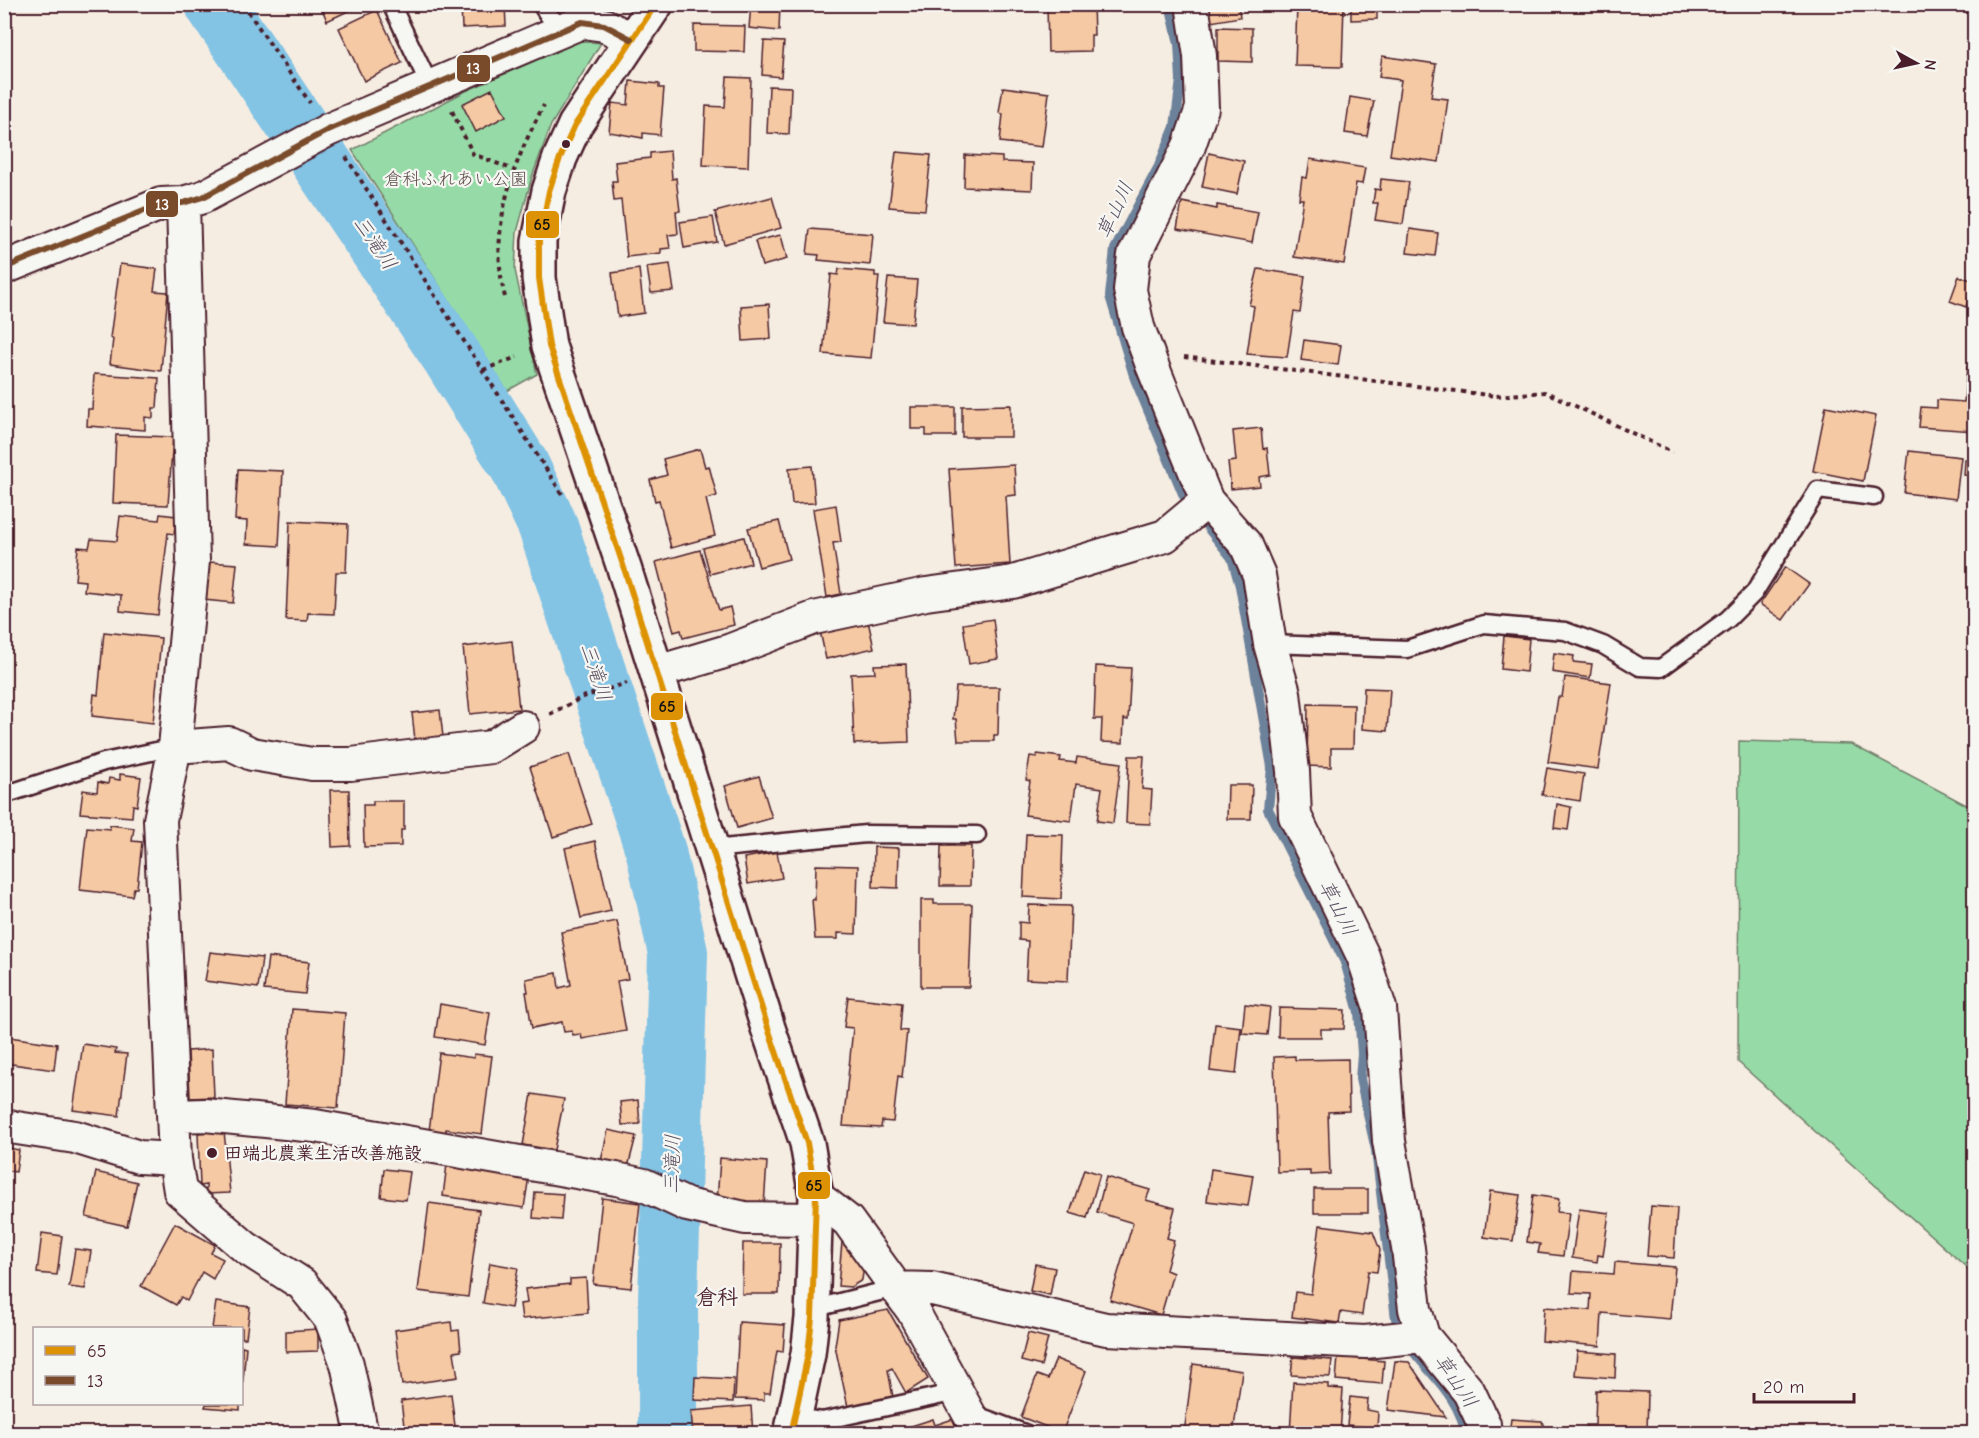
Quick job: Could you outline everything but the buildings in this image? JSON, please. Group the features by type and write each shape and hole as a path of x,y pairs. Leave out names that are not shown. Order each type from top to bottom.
{"main road":[{"path":"657,4 631,39 575,125 560,158 549,191 539,241 539,278 549,345 642,677 712,849 807,1143 815,1208 812,1309 808,1354 792,1425"}],"street":[{"path":"1192,4 1200,56 1202,108 1189,146 1134,255 1130,290 1147,353 1207,501 1246,545 1259,575 1270,644 1284,693 1293,771 1295,816 1363,956 1380,1008 1389,1141 1408,1248 1415,1309 1423,1336 1469,1392 1484,1424 1485,1434"},
{"path":"4,268 161,204 183,203 203,197 326,131 582,22 604,25 631,39"},
{"path":"183,203 193,561 175,747 160,820 175,1116 175,1159 180,1191 246,1248 302,1284 331,1320 347,1364 362,1434"},
{"path":"642,677 731,650 814,618 926,594 1013,582 1165,536 1207,501"},
{"path":"175,747 229,743 252,754 312,764 351,764 491,747 523,728"},
{"path":"175,1116 204,1115 315,1126 644,1185 687,1205 745,1218 815,1208 848,1221 913,1311 968,1413"},
{"path":"4,1126 75,1137 139,1157 175,1159"},
{"path":"895,1288 932,1289 1106,1329 1365,1342 1423,1336"}],"lane":[{"path":"391,4 435,86"},
{"path":"541,4 548,15 565,29"},
{"path":"1270,644 1407,650 1484,624 1565,631 1603,645 1640,667 1661,669 1728,619 1754,593 1818,490 1874,497"},
{"path":"4,795 104,762 175,747"},
{"path":"712,849 866,834 977,835"},
{"path":"812,1309 895,1288"},
{"path":"792,1425 822,1421 968,1413 1027,1434"}],"path":[{"path":"243,4 483,370 561,494"},
{"path":"435,86 473,154 514,170"},
{"path":"1147,353 1496,396 1546,392 1672,452"},
{"path":"483,370 520,356"},
{"path":"583,697 642,677"}],"green space":[{"name":"倉科ふれあい公園","path":"579,41 601,43 551,125 532,177 517,232 515,270 537,374 507,391 352,150 466,91"},
{"path":"1739,741 1851,744 1974,809 1974,1274 1738,1062"}],"waterway":[{"name":"三滝川","path":"215,4 450,354 519,465 547,524 656,852 678,953 668,1299 668,1434"},
{"name":"草山川","path":"1170,4 1179,44 1181,80 1175,127 1159,166 1115,249 1110,296 1135,379 1184,496"},
{"name":"草山川","path":"1208,528 1232,558 1240,586 1272,767 1268,809 1345,962 1359,1012 1362,1054 1360,1079 1376,1150 1396,1319"},
{"name":"草山川","path":"1413,1351 1452,1400 1463,1422 1465,1434"}],"transit line":[{"name":"65","path":"656,4 575,125 560,158 549,191 539,241 539,278 549,346 624,568 768,1028 807,1143 816,1196 812,1318 808,1354 791,1434"},
{"name":"13","path":"4,268 161,204 183,203 203,197 328,130 582,22 604,25 631,39"}],"place":[{"name":"田端北農業生活改善施設","path":"212,1153"}],"district":[{"name":"倉科","path":"717,1297"}]}
